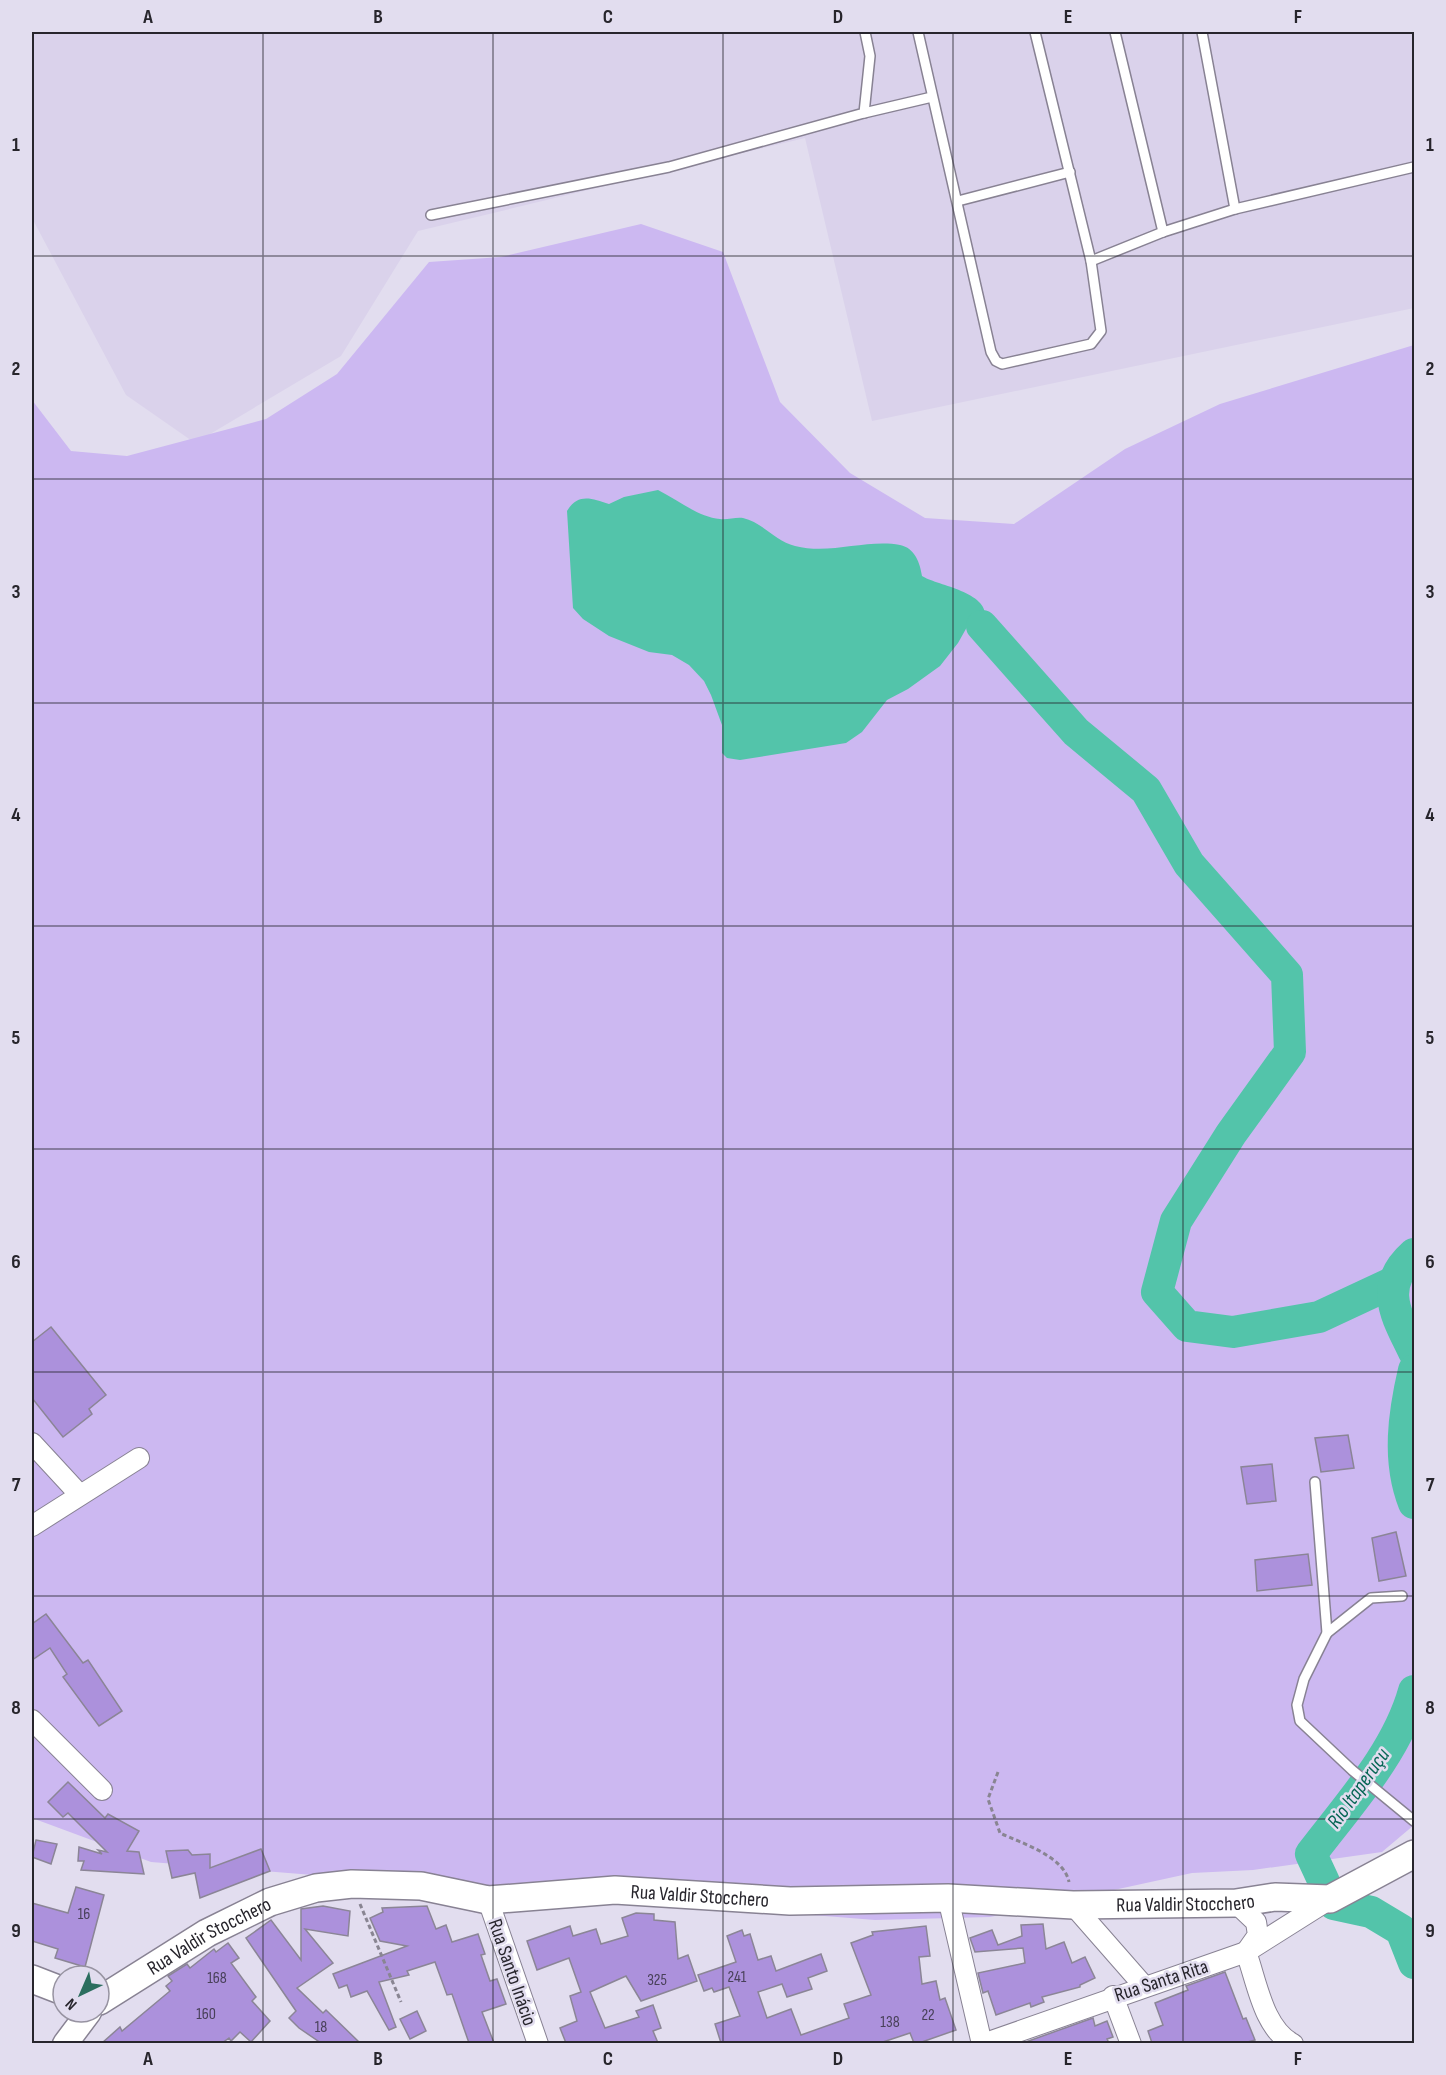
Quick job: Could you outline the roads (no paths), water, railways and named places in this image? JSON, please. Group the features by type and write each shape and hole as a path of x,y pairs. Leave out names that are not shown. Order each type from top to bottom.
{"main road":[{"path":"1330,1899 1394,1868 1414,1854"},
{"name":"Rua Valdir Stocchero","path":"111,1993 207,1933 270,1902 316,1888 352,1884 421,1886 489,1900 615,1890 790,1902 948,1898 1073,1905 1236,1904 1275,1897 1330,1899"},
{"path":"32,1979 51,1986"}],"street":[{"path":"32,1443 80,1495"},
{"path":"32,1526 139,1458"},
{"path":"32,1720 102,1790"},
{"path":"948,1898 982,2043"},
{"name":"Rua Santa Rita","path":"982,2043 1246,1952 1330,1899"},
{"name":"Rua Santo Inácio","path":"489,1900 538,2043"},
{"path":"1236,1904 1256,1922 1258,1935 1246,1952 1271,2022 1281,2037 1293,2043"},
{"path":"1073,1905 1144,1986"},
{"path":"1113,1996 1131,2043"},
{"path":"65,2043 80,2024"}],"lane":[{"path":"864,113 870,56 865,32"},
{"path":"918,32 991,352 996,361 1002,364 1091,344 1101,331 1091,261 1035,32"},
{"path":"1115,32 1163,232"},
{"path":"1202,32 1235,209"},
{"path":"431,215 669,166 864,113 932,98"},
{"path":"1091,261 1163,232 1235,209 1414,167"},
{"path":"958,201 1070,172"},
{"path":"1315,1482 1327,1634"},
{"path":"1402,1596 1371,1598 1327,1634 1304,1679 1297,1705 1300,1721 1352,1770 1414,1821"}],"waterway":[{"path":"982,626 1076,732 1146,790 1189,864 1287,975 1290,1052 1231,1134 1176,1221 1157,1292 1187,1326 1233,1332 1319,1317 1394,1282"},
{"name":"Rio Itaperuçu","path":"1414,1254 1403,1266 1396,1278 1393,1290 1397,1314 1414,1352"},
{"name":"Rio Itaperuçu","path":"1414,1370 1407,1403 1404,1436 1405,1470 1414,1503"},
{"name":"Rio Itaperuçu","path":"1324,1882 1311,1854 1356,1797 1384,1756 1396,1735 1414,1691"},
{"name":"Rio Itaperuçu","path":"1334,1904 1371,1912 1401,1930 1414,1963"}]}
